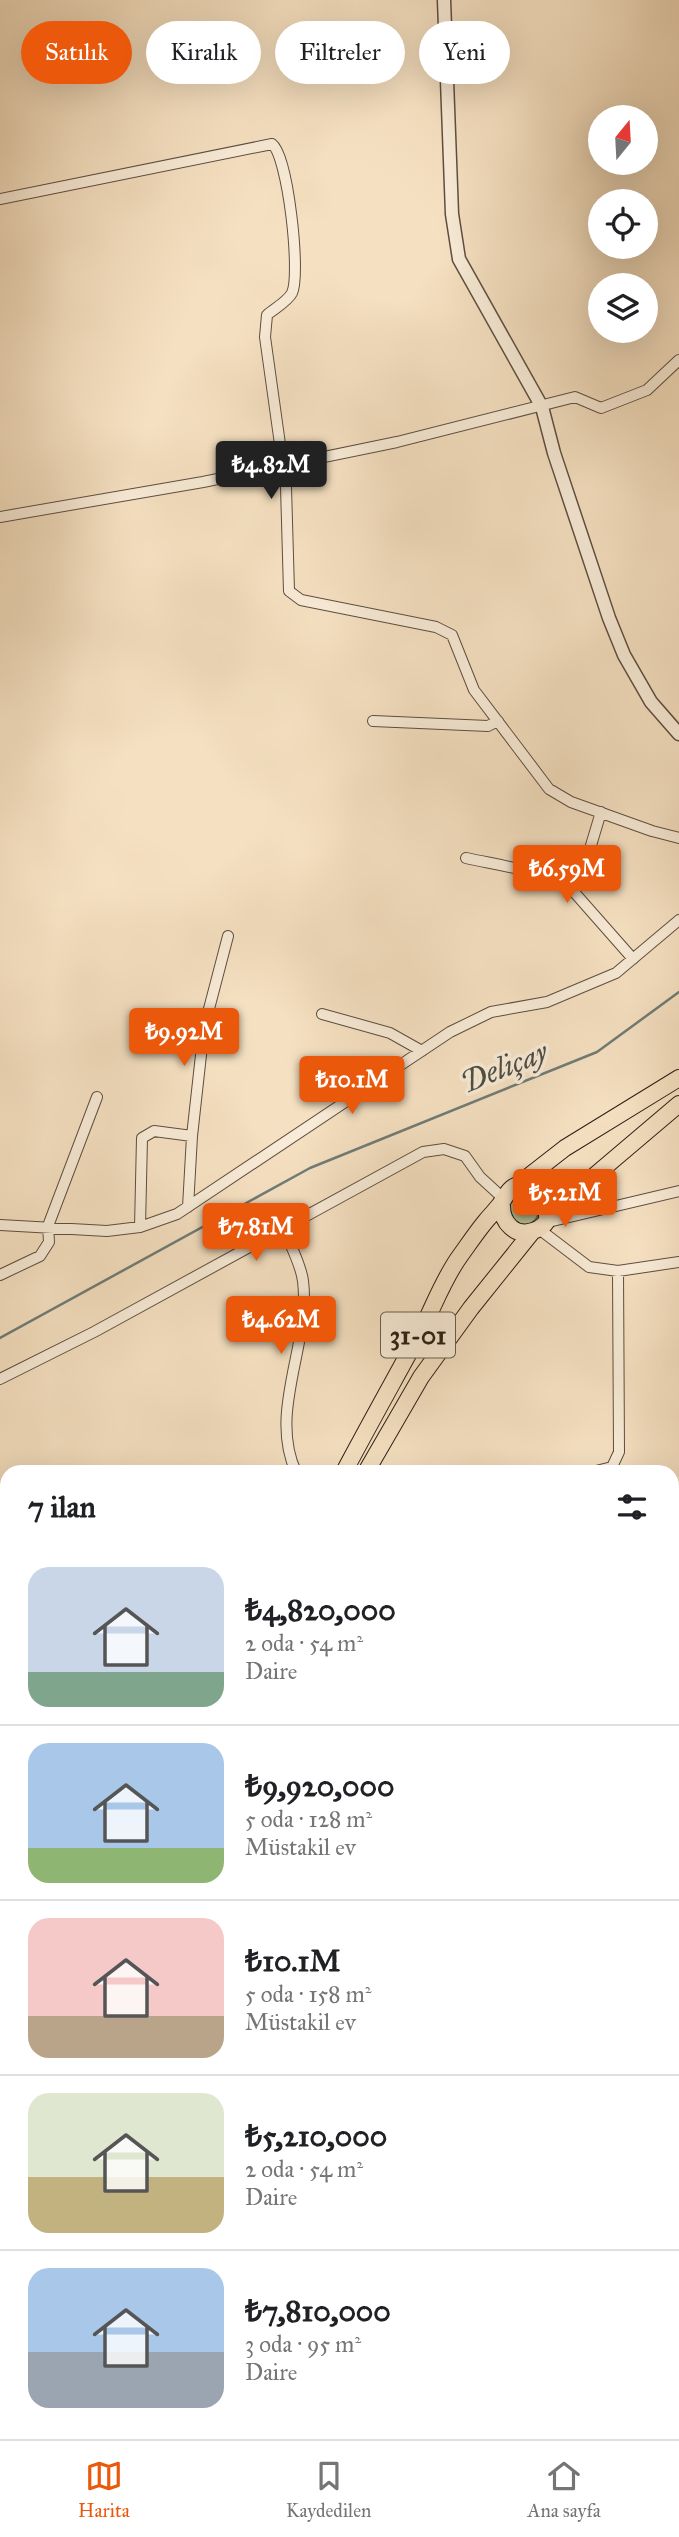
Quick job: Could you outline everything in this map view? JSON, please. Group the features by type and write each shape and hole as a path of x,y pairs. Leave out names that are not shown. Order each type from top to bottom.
{"highway":[{"name":"31-01","path":"348,1465 452,1267 487,1219 565,1148 679,1078"},
{"name":"31-01","path":"370,1465 421,1377 471,1308 540,1225 679,1104"},
{"path":"530,1186 543,1194 547,1201 540,1225 524,1233 509,1227 502,1214 507,1198 530,1186"}],"street":[{"path":"444,0 452,214 459,259 542,407 554,453 624,655 651,702 679,734"},
{"path":"0,199 272,144 277,148 286,176 295,271 292,293 267,314 265,337 283,466 289,591 301,600 436,627 452,635 474,690 549,789 571,802 679,838"},
{"path":"0,517 283,466 397,442 575,397 601,408 647,390 679,360"},
{"path":"373,721 488,726 498,721"},
{"path":"574,891 583,872 601,812"},
{"path":"466,858 541,875 563,884 574,891 632,959"},
{"path":"0,1225 107,1231 140,1227 177,1214 450,1032 491,1012 547,1002 616,973 679,920"},
{"path":"188,1207 192,1136 204,1028 228,936"},
{"path":"322,1014 390,1033 422,1051"},
{"path":"0,1276 40,1256 50,1242 48,1226 97,1097"},
{"path":"140,1227 142,1138 153,1131 192,1136"},
{"path":"0,1379 285,1230 424,1152 444,1149 465,1156 480,1177 507,1198"},
{"path":"540,1225 679,1191"},
{"path":"540,1225 589,1267 618,1271 679,1262"},
{"path":"285,1230 303,1280 302,1322 286,1422 287,1454 292,1465"},
{"path":"613,1465 619,1452 618,1271"}],"green space":[{"path":"524,1195 530,1196 538,1204 538,1216 530,1224 524,1225 518,1224 510,1216 509,1210 510,1204 518,1196"}],"waterway":[{"name":"Deliçay","path":"0,1338 310,1168 597,1052 679,992"}]}
